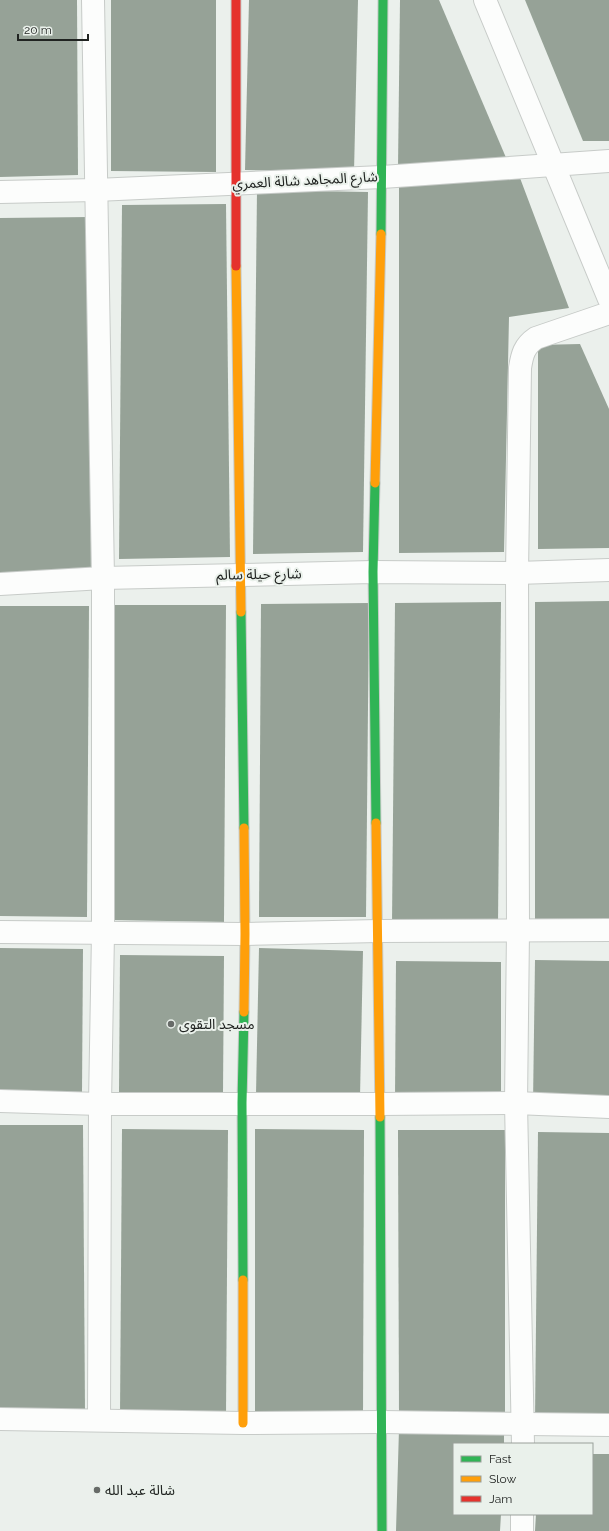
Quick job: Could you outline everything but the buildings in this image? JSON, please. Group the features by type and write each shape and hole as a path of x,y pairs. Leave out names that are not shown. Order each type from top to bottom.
{"street":[{"path":"93,0 103,578 103,933 100,1104 99,1420"},
{"path":"236,0 235,184 245,934 242,1103 243,1423"},
{"path":"382,1531 380,1104 373,572 382,177 383,0"},
{"path":"485,0 609,299"},
{"name":"شارع المجاهد شالة العمري","path":"0,192 96,190 382,177 609,161"},
{"path":"523,1434 516,1102 518,931 517,573 520,368 524,348 529,342 536,338 609,313"},
{"name":"شارع حيلة سالم","path":"0,584 103,578 373,572 517,573 609,570"},
{"path":"0,932 245,934 378,930 609,930"},
{"path":"0,1101 100,1104 380,1104 516,1102 609,1107"},
{"path":"0,1419 243,1423 382,1422 523,1434 609,1425"},
{"path":"522,1515 522,1531"}],"traffic: fast":[{"path":"381,234 383,0"},
{"path":"375,483 373,572 376,823"},
{"path":"241,612 244,828"},
{"path":"243,1280 242,1103 244,1012"},
{"path":"380,1117 382,1531"}],"traffic: slow":[{"path":"375,483 381,234"},
{"path":"236,266 241,612"},
{"path":"376,823 380,1117"},
{"path":"244,828 244,1012"},
{"path":"243,1280 243,1423"}],"traffic: jam":[{"path":"236,0 236,266"}],"place":[{"name":"مسجد التقوى","path":"171,1024"},
{"name":"شالة عبد الله","path":"97,1490"}]}
